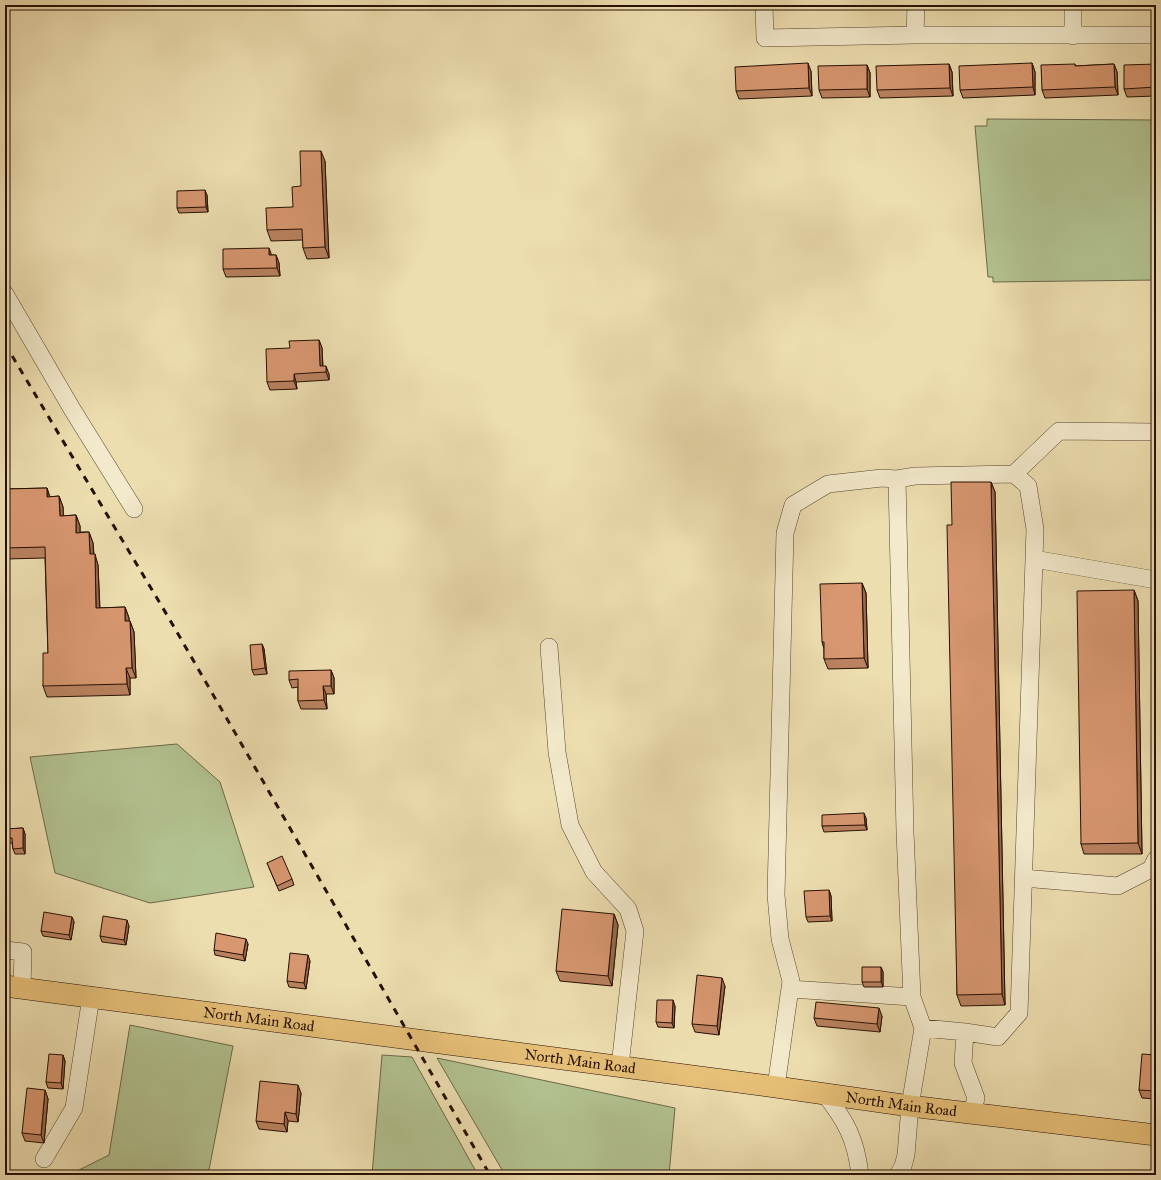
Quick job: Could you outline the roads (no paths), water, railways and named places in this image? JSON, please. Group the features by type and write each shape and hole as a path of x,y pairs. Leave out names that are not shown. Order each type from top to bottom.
{"main road":[{"name":"North Main Road","path":"13,987 776,1086 910,1106 1156,1135"}],"street":[{"path":"764,5 766,38 915,35 1156,35"},
{"path":"915,35 916,5"},
{"path":"1073,5 1073,36"},
{"path":"5,294 72,409 134,510"},
{"path":"1014,474 1059,431 1156,432"},
{"path":"776,1086 791,981 780,939 776,895 785,534 793,505 828,484 882,478 897,479 915,476 1014,474 1028,486 1035,529 1019,1013 998,1037 923,1028"},
{"path":"897,479 905,832 912,997 923,1028 910,1106 906,1154 901,1175"},
{"path":"1034,559 1156,580"},
{"path":"549,647 557,752 570,825 594,872 628,909 635,931 620,1066"},
{"path":"1023,878 1118,886 1151,869 1156,859"},
{"path":"5,950 23,952 13,987"},
{"path":"790,989 912,997"},
{"path":"44,1159 74,1108 90,997"},
{"path":"965,1032 964,1063 976,1098 972,1113"},
{"path":"824,1094 844,1121 852,1137 860,1175"}],"railway":[{"path":"5,344 170,620 490,1175"}]}
